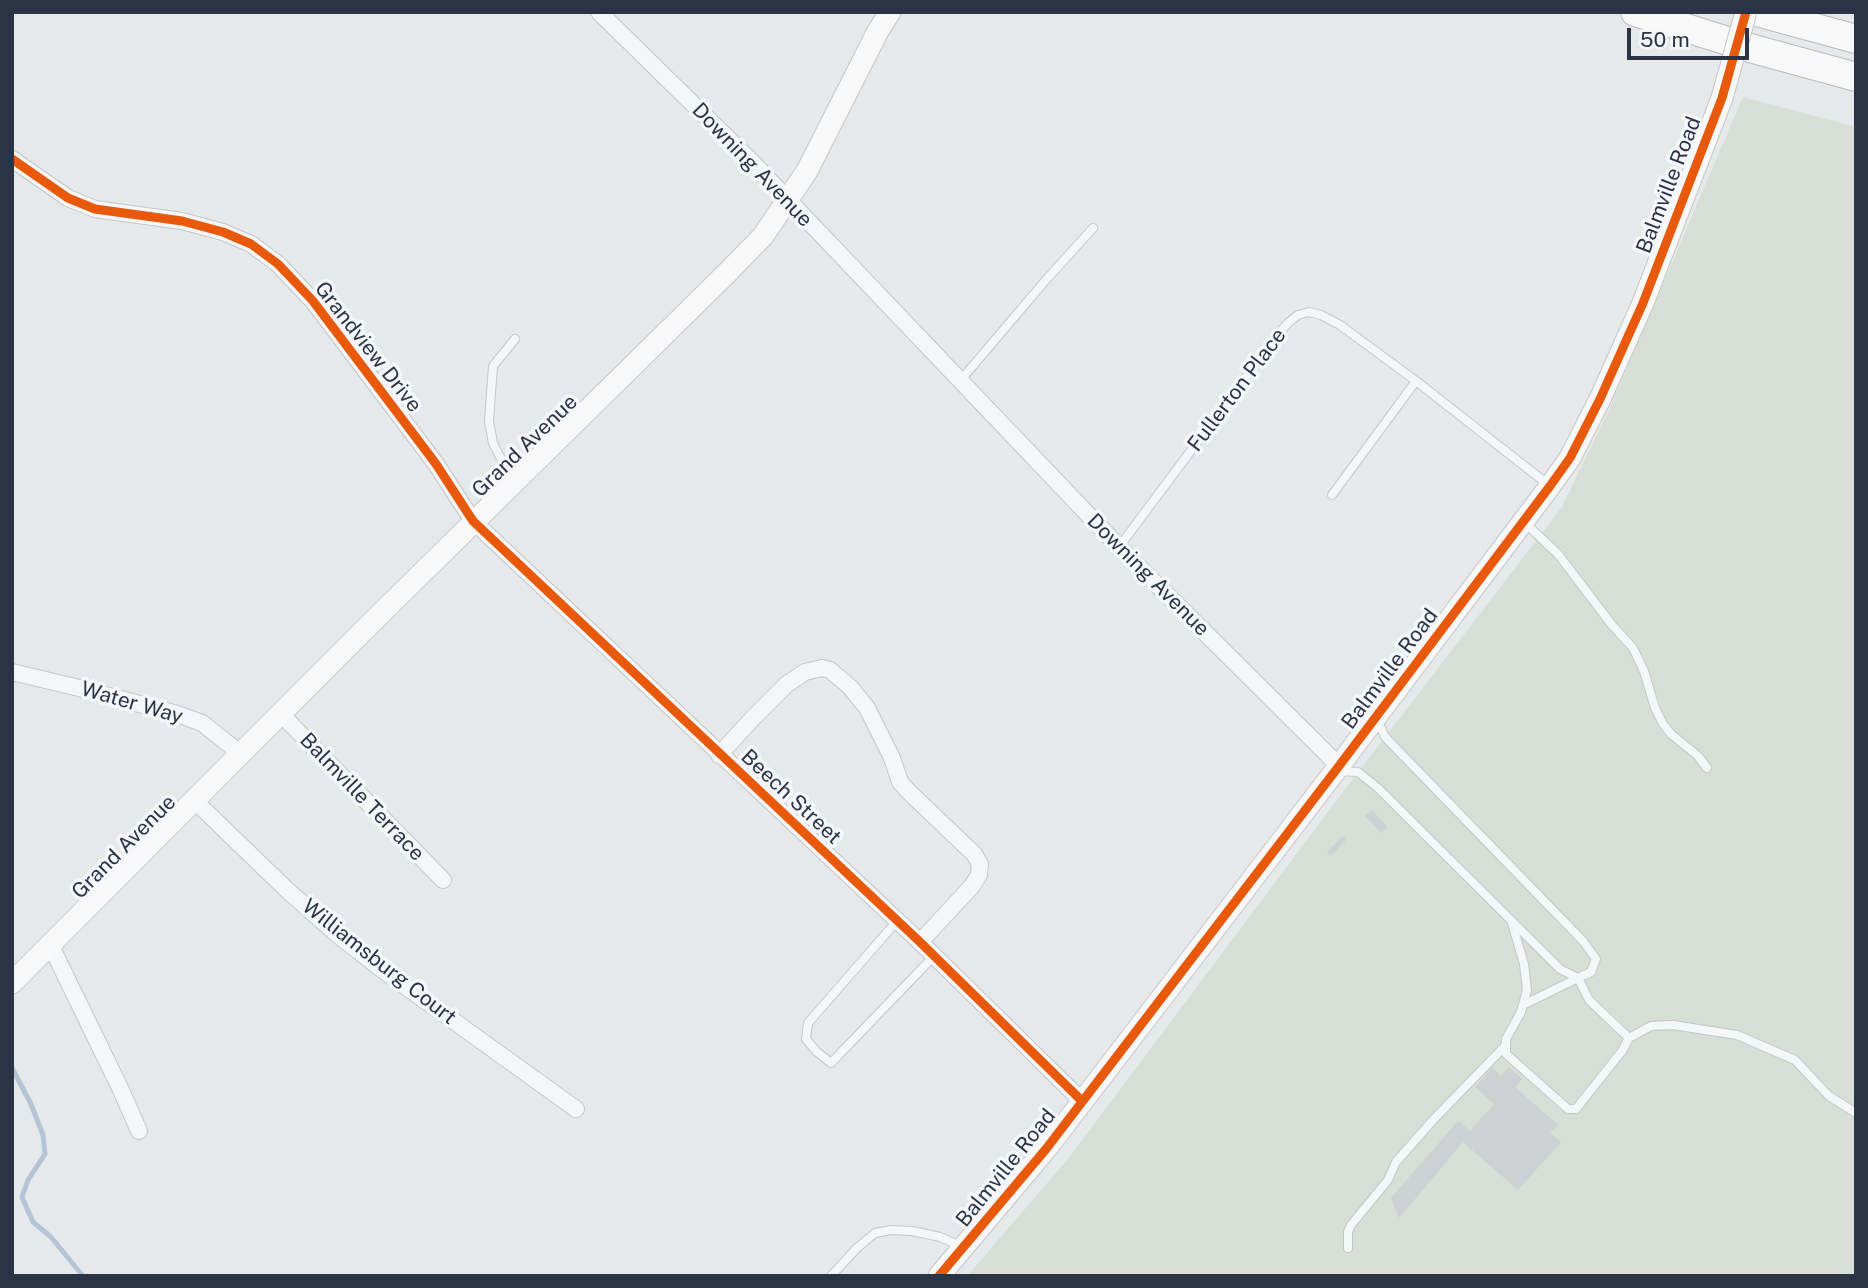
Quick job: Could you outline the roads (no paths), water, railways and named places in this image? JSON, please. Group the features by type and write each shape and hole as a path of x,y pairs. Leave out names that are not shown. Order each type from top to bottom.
{"highway":[{"path":"1635,12 1856,77"},
{"path":"1757,12 1856,39"}],"street":[{"name":"Downing Avenue","path":"599,12 752,162 1119,547 1337,769"},
{"name":"Grand Avenue","path":"12,983 473,521 763,236 807,171 890,12"},
{"name":"Balmville Road","path":"939,1276 1046,1149 1337,769 1570,458 1643,303 1721,98 1746,12"},
{"name":"Grandview Drive","path":"12,159 68,198 96,209 183,221 223,232 251,244 278,264 313,301 354,355 436,464 473,521"},
{"name":"Beech Street","path":"473,521 897,920 1083,1101"},
{"path":"719,755 787,684 805,672 822,668 830,670 850,687 867,708 892,758 900,782 974,854 980,864 979,874 972,886 920,942"},
{"name":"Water Way","path":"12,672 177,714 202,723 241,754"},
{"name":"Balmville Terrace","path":"281,714 443,880"},
{"name":"Williamsburg Court","path":"195,801 339,936 576,1109"},
{"path":"51,946 139,1131"}],"lane":[{"path":"960,381 1093,228"},
{"name":"Fullerton Place","path":"1119,547 1278,334 1298,315 1309,312 1331,320 1416,381 1550,486"},
{"path":"514,339 493,366 489,421 493,443 500,457 518,478"},
{"path":"1332,495 1416,381"},
{"path":"1523,522 1558,554 1633,648 1663,724 1698,756 1707,768"},
{"path":"1376,717 1385,737 1583,941 1596,959 1591,972 1523,1005"},
{"path":"1337,769 1358,772 1378,788 1560,969 1578,978 1589,1000 1629,1038"},
{"path":"897,920 808,1023 806,1039 816,1051 831,1063 934,956"},
{"path":"1511,920 1524,964 1527,990 1521,1012 1506,1039 1506,1054 1568,1109 1576,1109 1622,1051 1629,1038 1651,1026 1673,1026 1737,1035 1795,1060 1829,1096 1856,1113"},
{"path":"1348,1248 1351,1225 1388,1180 1396,1162 1506,1045"},
{"path":"831,1276 875,1233 891,1230 912,1231 940,1237 964,1247"}],"waterway":[{"path":"12,1068 31,1104 43,1135 45,1154 28,1180 22,1197 33,1222 50,1236 83,1276"}]}
